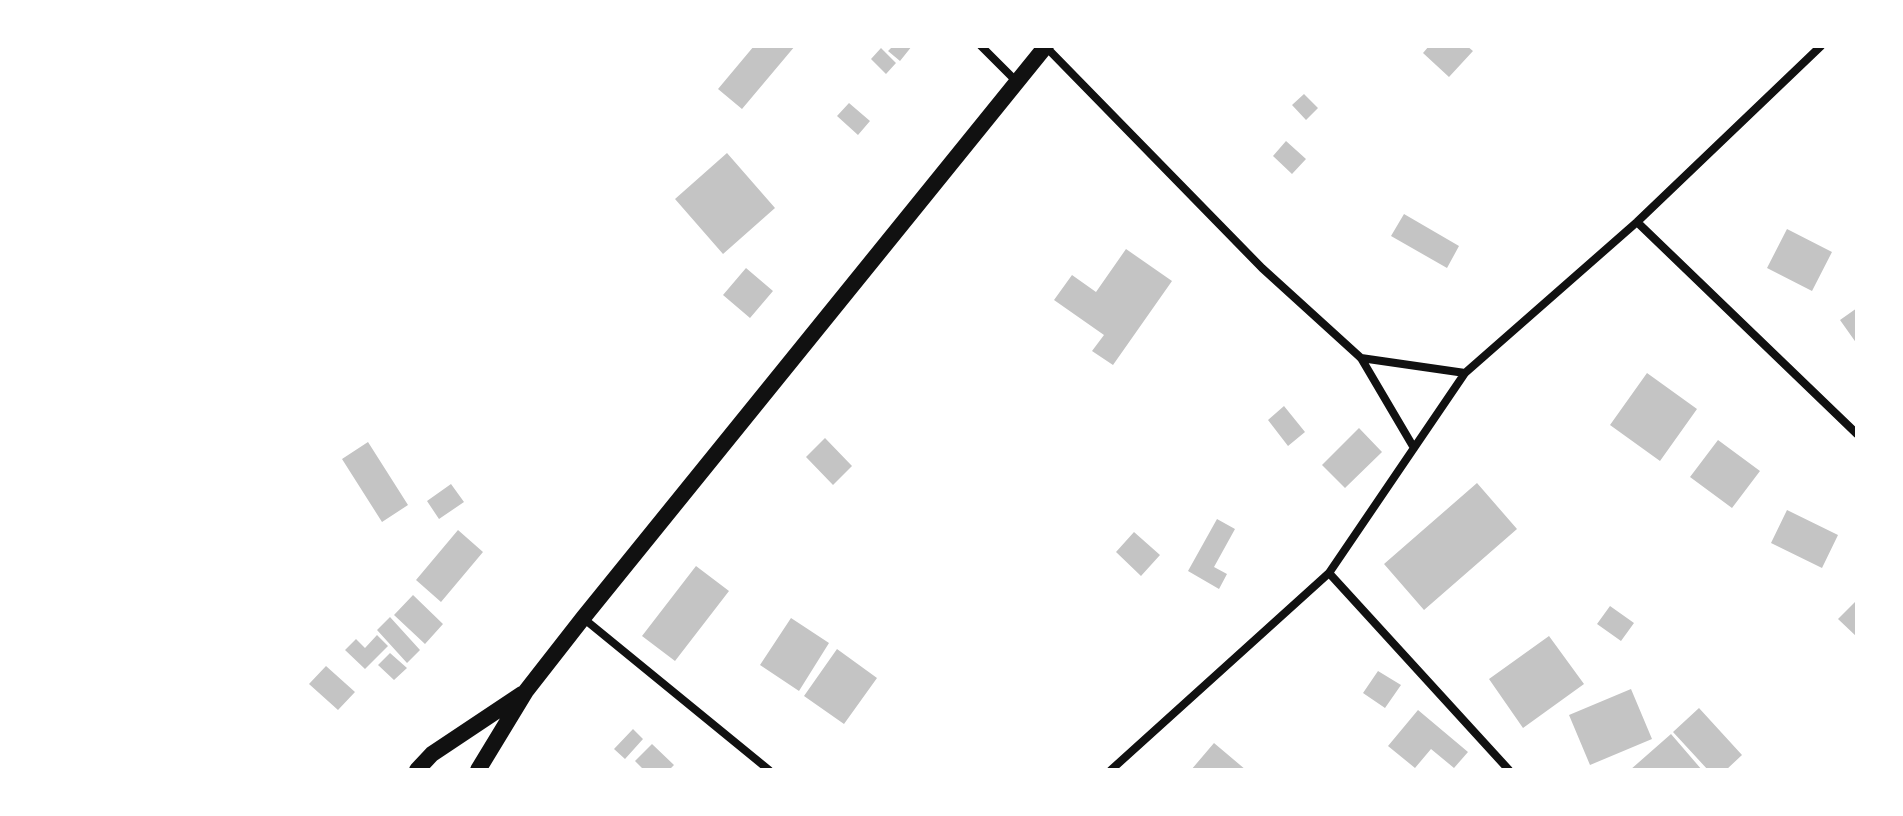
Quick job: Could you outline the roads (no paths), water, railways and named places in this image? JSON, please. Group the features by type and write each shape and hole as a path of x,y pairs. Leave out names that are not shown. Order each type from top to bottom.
{"main road":[{"path":"478,770 526,691 583,618 1045,46"},
{"path":"417,770 432,754 526,691"}],"street":[{"path":"981,46 1017,82"},
{"path":"1045,46 1262,268 1361,358 1414,448"},
{"path":"1111,770 1329,573 1465,373 1637,222 1821,46"},
{"path":"1637,222 1857,434"},
{"path":"1361,358 1465,373"},
{"path":"1329,573 1509,770"},
{"path":"583,618 769,770"}]}
